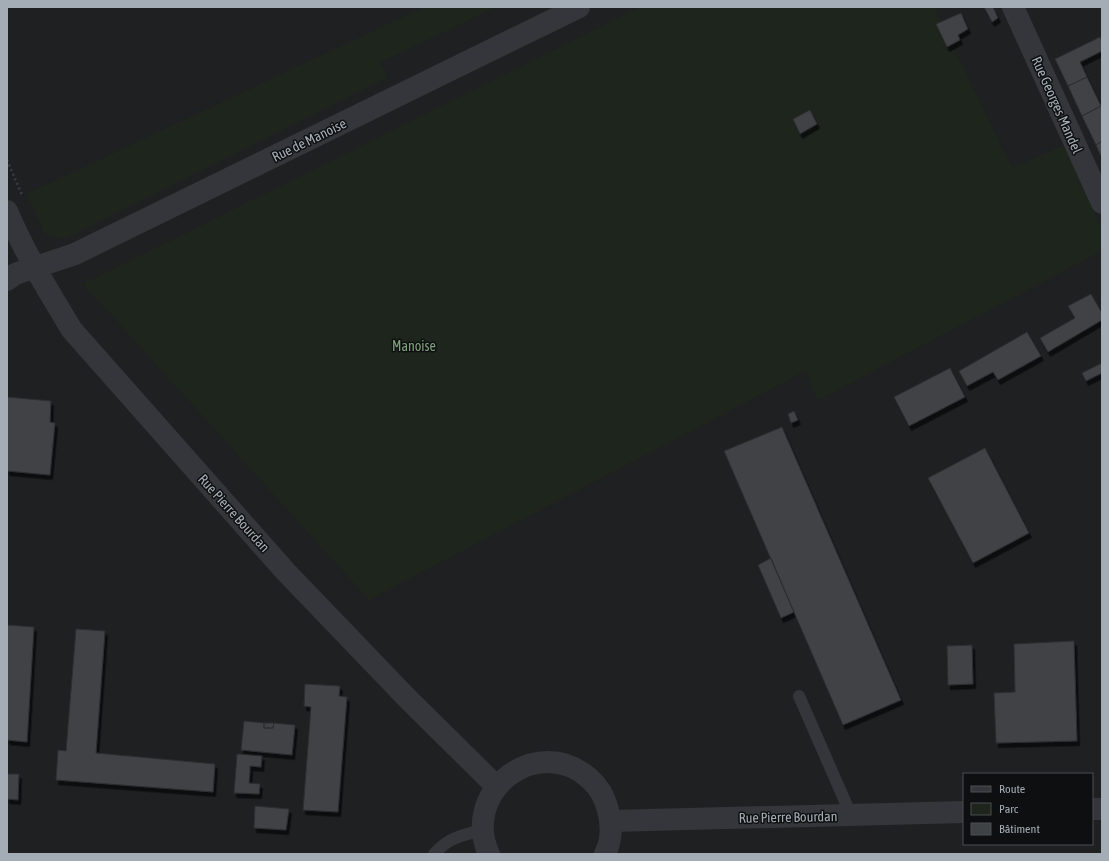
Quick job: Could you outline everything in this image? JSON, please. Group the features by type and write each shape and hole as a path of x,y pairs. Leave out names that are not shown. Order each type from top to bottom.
{"street":[{"name":"Rue de Manoise","path":"7,280 15,274 75,254 579,7"},
{"name":"Rue Georges Mandel","path":"1013,7 1102,203"},
{"name":"Rue Pierre Bourdan","path":"7,212 12,224 72,330 270,554 407,698 496,786"},
{"path":"489,854 485,846 482,830 483,818 485,807 496,786 510,773 528,765 547,762 566,765 583,773 597,786 607,803 611,821 611,836 605,854"},
{"name":"Rue Pierre Bourdan","path":"611,821 963,812"}],"lane":[{"path":"799,696 851,816"},
{"path":"434,854 441,846 452,838 482,830"}],"shaded area":[{"path":"7,7 1102,7 1102,854 7,854"}],"green space":[{"path":"424,7 497,7 381,62 387,78 65,239 45,234 26,194"},
{"name":"Manoise","path":"640,7 934,7 1012,168 1064,145 1102,228 1102,251 817,401 806,371 369,600 83,284"}],"building":[{"path":"984,7 993,7 998,18 992,22"},
{"path":"961,13 968,29 958,35 960,40 947,47 936,24"},
{"path":"1100,37 1102,41 1102,51 1080,62 1087,77 1068,86 1055,59"},
{"path":"1087,77 1101,106 1082,116 1068,86"},
{"path":"1101,106 1102,141 1096,145 1082,116"},
{"path":"810,110 817,124 800,134 793,119"},
{"path":"1102,141 1102,158 1096,145"},
{"path":"1091,294 1102,313 1102,320 1048,352 1040,338 1075,318 1068,306"},
{"path":"1027,332 1041,356 998,380 993,372 967,386 959,371"},
{"path":"1102,363 1102,373 1086,381 1082,373"},
{"path":"950,368 965,397 909,426 894,397"},
{"path":"7,397 51,401 50,422 55,423 50,475 7,471"},
{"path":"794,411 798,420 791,423 788,414"},
{"path":"782,427 901,700 843,725 724,451"},
{"path":"985,448 1029,533 973,563 928,478"},
{"path":"771,558 794,612 781,618 758,565"},
{"path":"7,625 34,627 27,742 7,740"},
{"path":"76,629 105,631 96,753 215,764 213,792 56,780 58,750 66,751"},
{"path":"1074,641 1077,741 996,743 994,693 1015,692 1014,644"},
{"path":"972,645 973,684 948,685 947,646"},
{"path":"305,684 340,686 339,696 347,697 338,812 303,810 311,707 304,706"},
{"path":"244,721 264,723 264,728 273,728 274,723 295,725 292,755 241,750"},
{"path":"264,723 274,723 273,728 264,728"},
{"path":"237,754 262,756 261,767 250,766 249,783 260,784 259,794 234,793"},
{"path":"7,774 19,774 18,800 7,799"},
{"path":"255,806 289,809 286,830 254,828"}]}
